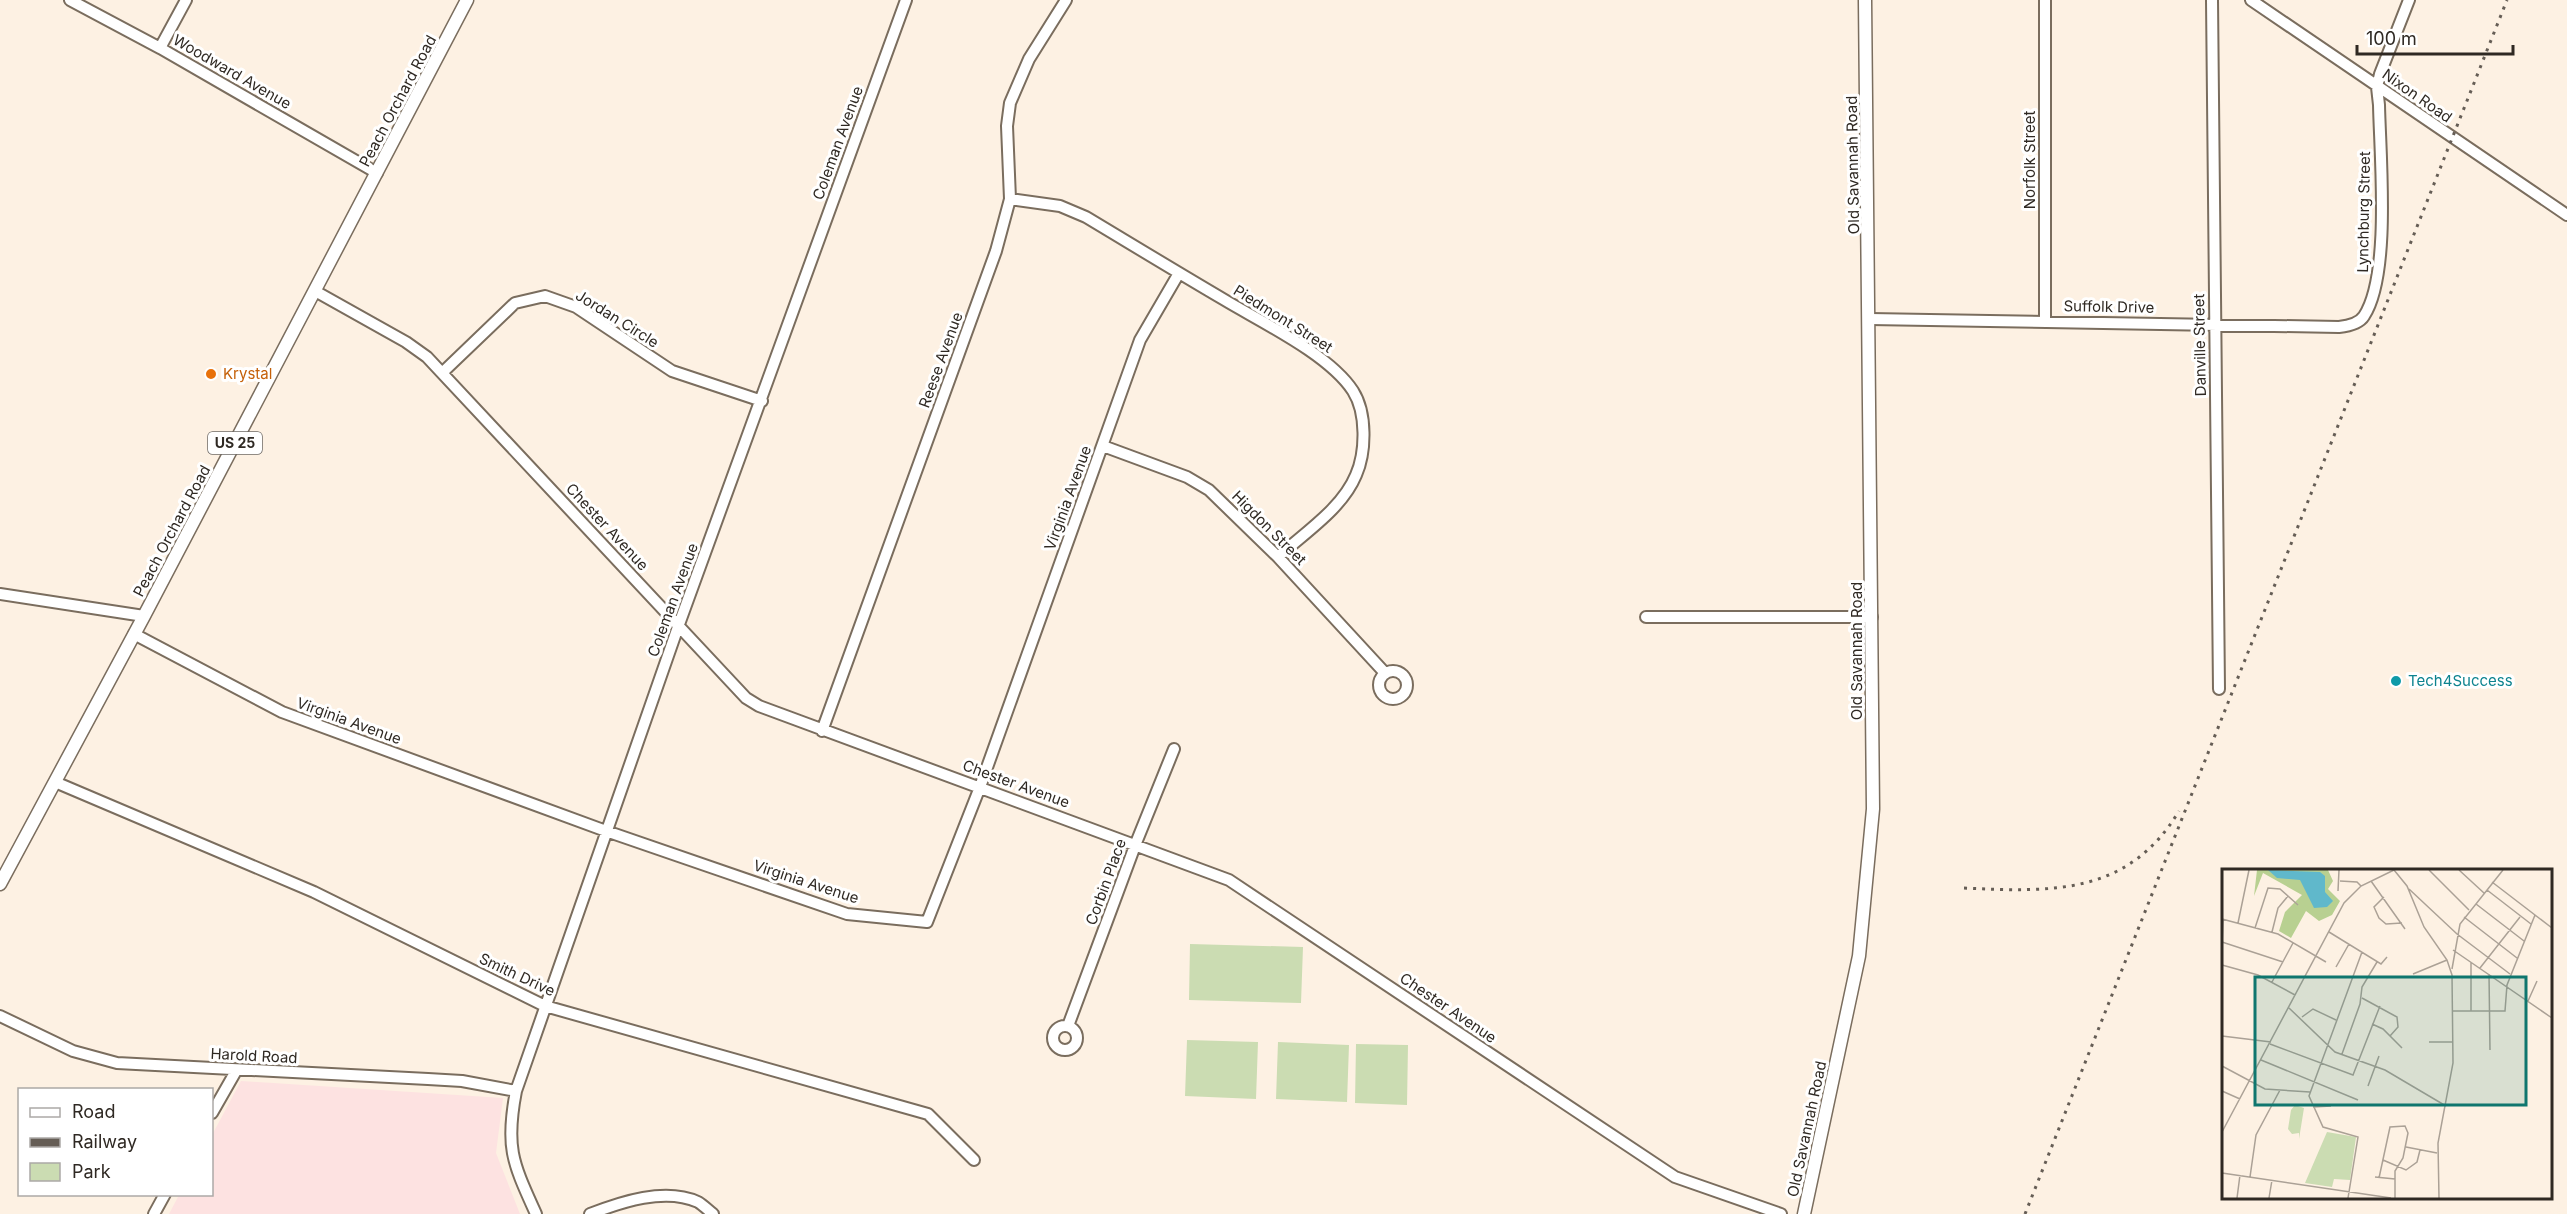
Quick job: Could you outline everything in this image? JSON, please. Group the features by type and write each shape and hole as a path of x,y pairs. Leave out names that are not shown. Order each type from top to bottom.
{"main road":[{"name":"Peach Orchard Road","path":"0,884 144,616 467,0"},
{"name":"Old Savannah Road","path":"1804,1214 1857,967 1866,904 1873,809 1870,319 1865,0"}],"street":[{"name":"Woodward Avenue","path":"70,0 160,48 377,173"},
{"path":"160,48 186,0"},
{"name":"Coleman Avenue","path":"536,1214 511,1151 510,1128 516,1091 678,627 906,0"},
{"name":"Reese Avenue","path":"822,731 996,251 1010,200 1007,126 1013,92 1029,59 1066,0"},
{"name":"Norfolk Street","path":"2045,0 2045,320"},
{"name":"Danville Street","path":"2212,0 2219,689"},
{"name":"Nixon Road","path":"2251,0 2567,215"},
{"path":"2377,87 2409,0"},
{"name":"Lynchburg Street","path":"2348,326 2364,316 2379,275 2377,87"},
{"name":"Piedmont Street","path":"1010,200 1059,206 1075,212 1277,331 1327,364 1355,393 1363,439 1356,475 1338,503 1278,557"},
{"name":"Virginia Avenue","path":"134,634 282,712 606,831 846,914 927,922 980,787 1140,340 1179,273"},
{"name":"Chester Avenue","path":"315,291 406,342 443,372 746,698 768,711 1136,843 1229,880 1675,1177 1781,1214"},
{"name":"Jordan Circle","path":"443,372 515,303 545,296 576,307 672,371 762,401"},
{"name":"Suffolk Drive","path":"1870,319 2348,326"},
{"name":"Higdon Street","path":"1103,446 1200,483 1278,557 1385,673"},
{"path":"0,594 144,616"},
{"path":"1646,617 1872,617"},
{"name":"Corbin Place","path":"1068,1026 1136,843 1174,749"},
{"name":"Smith Drive","path":"55,782 314,892 545,1006 928,1114 974,1160"},
{"name":"Harold Road","path":"0,1016 54,1043 94,1058 127,1064 451,1080 516,1091"},
{"path":"213,1111 236,1071"},
{"path":"154,1214 164,1196"},
{"path":"590,1214 631,1199 662,1197 698,1202 713,1214"}],"shaded area":[{"path":"241,1081 503,1098 496,1153 520,1214 169,1214 178,1196 213,1196 213,1133"}],"green space":[{"path":"1190,944 1303,947 1301,1003 1189,1000"},
{"path":"1187,1040 1258,1042 1256,1099 1185,1096"},
{"path":"1278,1042 1349,1045 1347,1102 1276,1099"},
{"path":"1356,1044 1408,1045 1407,1105 1355,1103"}],"railway":[{"path":"2025,1214 2507,0"},
{"path":"1964,888 2027,890 2057,888 2085,883 2112,874 2136,859 2159,839 2179,811"}],"place":[{"name":"Krystal","path":"211,374"},
{"name":"Tech4Success","path":"2396,681"}]}
